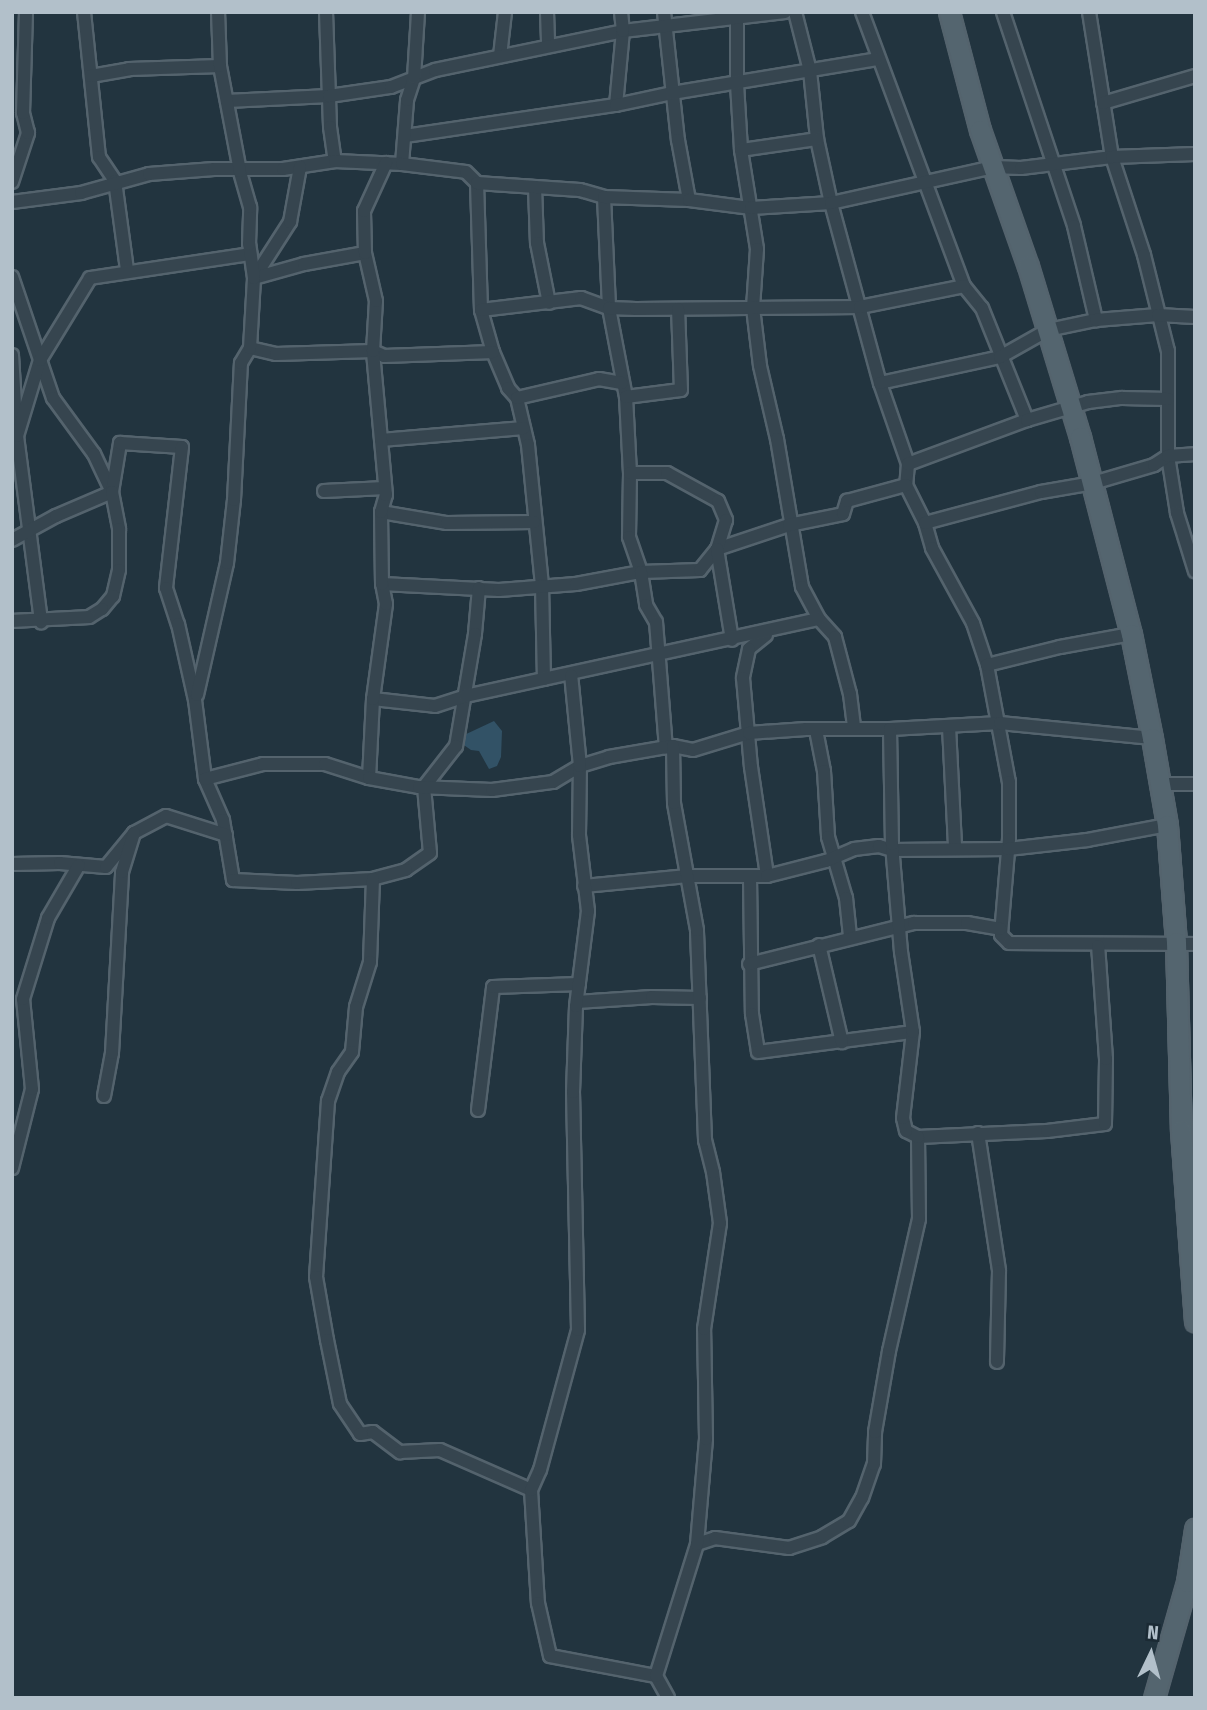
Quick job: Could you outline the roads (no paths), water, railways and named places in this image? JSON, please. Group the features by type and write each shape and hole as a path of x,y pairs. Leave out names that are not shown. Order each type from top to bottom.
{"main road":[{"path":"949,12 993,167 1048,330 1093,483 1131,634 1152,738 1186,943 1189,1158 1195,1321"},
{"path":"1154,1698 1187,1583 1195,1529"}],"street":[{"path":"12,182 28,133 23,113 26,12"},
{"path":"84,12 99,158 115,181 127,270"},
{"path":"195,700 227,563 234,500 242,363 250,348 254,278 250,254 250,207 220,66 218,12"},
{"path":"326,12 335,161"},
{"path":"402,164 407,100 414,78 418,12"},
{"path":"500,56 505,12"},
{"path":"547,12 548,46"},
{"path":"616,105 623,31 621,12"},
{"path":"664,12 672,93 689,200"},
{"path":"227,101 329,96 391,87 414,78 500,56 623,31 785,12"},
{"path":"795,12 810,71 817,139 831,203 880,383 908,464 906,485 925,523 932,548 973,623 987,666 1000,723 1009,782 1008,849 1000,929 1004,940 1009,943 1098,946 1186,943"},
{"path":"862,12 877,60 964,286 982,308 1027,420"},
{"path":"1003,12 1074,226 1096,320"},
{"path":"1089,12 1112,157 1144,254 1168,351 1168,456 1177,513 1194,568"},
{"path":"737,17 741,150 757,250 753,308 760,366 777,439 789,525 802,587 819,619 835,637 850,694 854,729"},
{"path":"405,136 616,105 672,93 877,60"},
{"path":"91,76 129,69 220,66"},
{"path":"1104,103 1195,76"},
{"path":"741,150 817,139"},
{"path":"12,202 81,192 149,174 300,167 335,161 402,164 466,173 477,183 580,190 604,197 689,200 751,208 831,203 993,167 1054,164 1112,157 1195,154"},
{"path":"369,778 373,699 386,604 382,583 381,512 385,488 373,351 376,301 365,253 364,211 386,163"},
{"path":"254,278 290,222 300,167"},
{"path":"477,183 481,310 493,352 508,388 517,398 528,445 542,585 544,679"},
{"path":"535,187 537,243 549,303"},
{"path":"604,197 610,308 626,397 630,473 629,537 641,572 646,605 656,622 674,803 697,930 705,1140 713,1172 720,1223 704,1329 706,1439 697,1544 656,1676 668,1698"},
{"path":"254,278 304,264 365,253"},
{"path":"14,436 40,360 90,278 127,270 250,254"},
{"path":"12,277 53,398 94,454 112,492 119,529 119,570 113,596 102,610 89,617 41,622 12,621"},
{"path":"481,310 581,298 610,308 860,307 964,286"},
{"path":"626,397 681,390 678,309"},
{"path":"880,383 1000,357 1048,330 1096,320 1158,315 1195,317"},
{"path":"250,348 276,354 373,351 384,356 493,352"},
{"path":"12,357 19,499 28,532 33,540 41,622"},
{"path":"517,398 599,379 622,383"},
{"path":"908,464 1027,420 1071,407 1122,398 1168,399"},
{"path":"382,440 523,428"},
{"path":"112,492 120,443 182,447 166,588 178,624 195,700 205,779 223,820 233,880 297,883 373,879 406,870 430,853 424,787 456,746 479,588"},
{"path":"925,523 1041,492 1093,483 1154,465 1168,456 1195,454"},
{"path":"382,583 479,588 576,584 641,572 700,570 717,549 726,520 718,501 667,473 630,473"},
{"path":"717,549 789,525 843,514 847,501 906,485"},
{"path":"324,491 385,488"},
{"path":"12,540 56,516 112,492"},
{"path":"381,512 447,523 534,522"},
{"path":"717,549 732,640"},
{"path":"373,699 435,706 465,696 659,656 692,645 732,640 819,619"},
{"path":"767,876 743,678 749,649 771,631"},
{"path":"987,666 1131,634"},
{"path":"571,675 580,766 579,835 588,911 577,1002 573,1092 579,1330 540,1470 531,1490 538,1603 550,1656 656,1676"},
{"path":"205,779 263,764 325,764 369,778 424,787 492,790 553,782 580,766 670,747 693,750 749,733 1000,723 1152,738"},
{"path":"949,727 955,847"},
{"path":"890,729 892,849 899,929 913,1032 903,1118 906,1131 918,1138 1047,1131 1105,1124 1106,1059 1098,946"},
{"path":"816,730 824,771 832,858 846,898 850,937"},
{"path":"1160,785 1195,784"},
{"path":"12,864 106,867 134,833 166,816 226,835"},
{"path":"584,886 688,876 767,876 854,849 879,846 892,849 1008,849 1167,825"},
{"path":"104,1096 112,1053 122,872 134,833"},
{"path":"12,1168 32,1089 23,999 48,918 79,865"},
{"path":"750,877 752,1014 758,1052 913,1032"},
{"path":"373,879 370,962 356,1007 352,1052 338,1072 328,1101 323,1152 316,1278 340,1404 360,1434 373,1432 400,1452 440,1450 531,1490"},
{"path":"750,964 850,937 931,921 1000,929"},
{"path":"819,945 842,1042"},
{"path":"478,1110 494,987 579,984"},
{"path":"577,1002 652,997 700,998"},
{"path":"978,1133 999,1271 997,1362"},
{"path":"697,1544 715,1538 789,1548 822,1537 849,1521 862,1498 874,1464 875,1432 889,1351 919,1219 918,1138"}],"water":[{"path":"494,721 502,731 501,757 497,766 489,769 479,751 471,750 461,743 462,736"}]}
